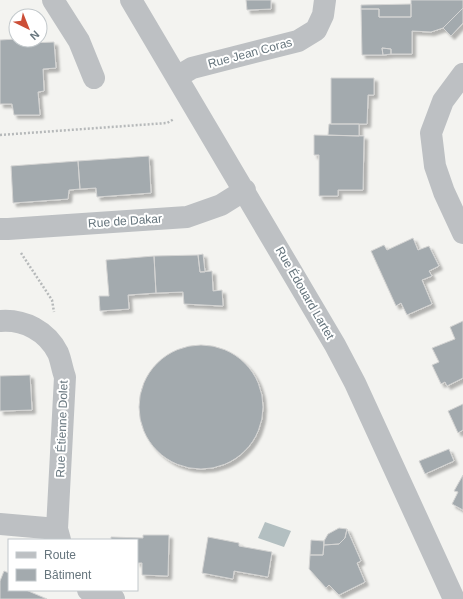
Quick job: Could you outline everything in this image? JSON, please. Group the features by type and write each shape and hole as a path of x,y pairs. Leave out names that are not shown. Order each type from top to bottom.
{"street":[{"path":"53,0 79,41 94,78"},
{"name":"Rue Édouard Lartet","path":"131,0 336,345 355,382 454,599"},
{"name":"Rue Jean Coras","path":"177,76 192,68 298,41 316,30 323,15 325,0"},
{"path":"463,74 443,101 431,132 435,166 444,192 463,233"},
{"name":"Rue de Dakar","path":"4,229 188,217 221,205 245,190"},
{"name":"Rue Étienne Dolet","path":"0,321 28,324 46,336 58,353 64,377 59,534"},
{"path":"0,524 59,534"},
{"path":"91,591 114,599"}],"path":[{"path":"0,135 168,123 178,117"},
{"path":"4,229 52,300 56,319 46,336"}],"shaded area":[{"path":"265,522 291,531 284,547 258,538"}],"building":[{"path":"246,0 271,0 271,9 247,10"},
{"path":"411,0 463,0 463,8 443,28 431,32 412,31 412,54 391,54 391,49 382,48 383,55 362,55 361,9 379,9 379,17 411,17"},
{"path":"411,4 411,17 379,17 379,9 361,9 361,5"},
{"path":"463,8 463,23 451,36 443,28"},
{"path":"0,40 8,40 8,48 48,48 48,42 54,42 56,68 43,69 44,91 38,92 40,115 14,115 12,104 0,104"},
{"path":"382,48 391,49 391,54 383,55"},
{"path":"331,78 374,78 374,95 368,95 367,124 331,124"},
{"path":"329,124 359,124 359,136 328,135"},
{"path":"314,135 364,136 363,190 338,190 338,196 319,196 319,155 314,155"},
{"path":"149,156 151,193 97,197 96,188 80,189 78,161"},
{"path":"78,161 80,189 69,190 68,199 13,203 11,166"},
{"path":"413,238 418,250 429,246 439,266 429,271 432,276 422,280 432,304 407,315 401,303 396,306 371,251 384,245 387,250"},
{"path":"203,254 205,272 200,272 198,255"},
{"path":"198,255 200,272 212,271 213,291 222,290 223,306 184,304 183,292 156,293 154,256"},
{"path":"154,256 156,293 128,295 129,309 100,311 99,296 109,296 106,260"},
{"path":"463,321 463,378 447,386 445,382 441,384 432,365 439,362 432,348 455,339 450,327"},
{"path":"201,345 213,346 225,350 245,363 258,383 262,395 262,419 258,431 245,451 225,464 213,468 201,469 189,468 177,464 157,451 144,431 140,419 139,407 140,395 144,383 157,363 177,350 189,346"},
{"path":"30,375 32,410 0,411 0,376"},
{"path":"463,404 463,430 458,433 448,411"},
{"path":"449,449 454,461 425,474 419,461"},
{"path":"463,475 463,510 452,504 458,492 454,491"},
{"path":"339,528 347,529 345,538 339,544 324,545 324,541 328,534"},
{"path":"347,529 361,561 357,563 365,582 339,595 329,585 326,588 309,569 310,555 323,555 324,545 339,544 345,538"},
{"path":"143,535 169,535 168,576 142,575 142,563 138,563 138,539 111,539 111,537 143,538"},
{"path":"208,537 239,543 239,546 272,552 268,577 234,571 233,579 202,573"},
{"path":"311,540 324,541 323,555 310,555"},
{"path":"4,571 8,573 8,591 28,591 47,599 0,599 0,581"}]}
